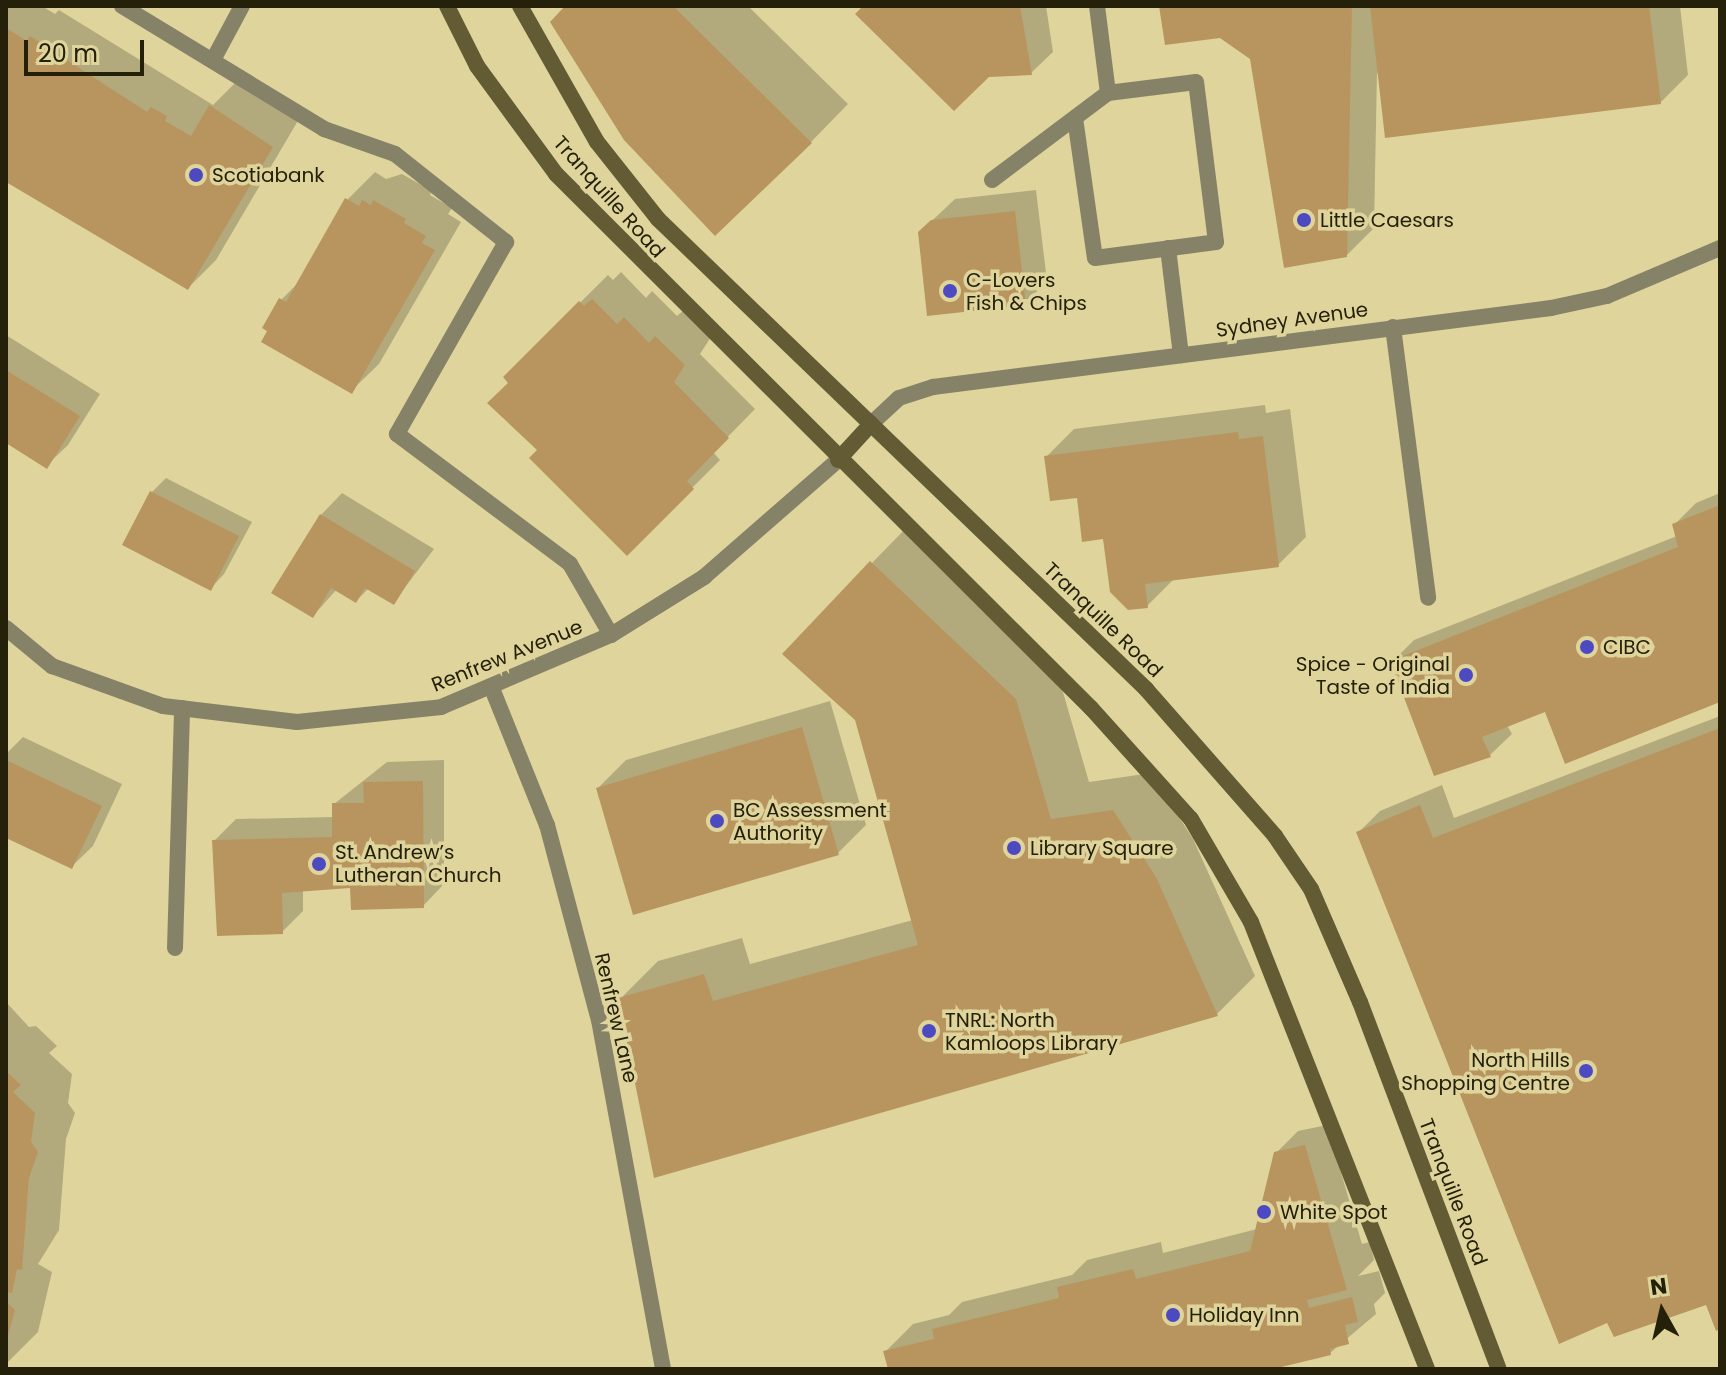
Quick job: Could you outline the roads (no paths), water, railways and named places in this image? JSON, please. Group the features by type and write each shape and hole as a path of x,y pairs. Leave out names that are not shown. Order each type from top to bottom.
{"main road":[{"name":"Tranquille Road","path":"447,6 477,66 556,174 838,460 1091,708 1191,819 1251,922 1427,1369"},
{"name":"Tranquille Road","path":"520,6 597,142 658,219 1146,689 1239,789 1311,889 1360,1002 1499,1369"},
{"path":"838,460 871,424"}],"street":[{"path":"122,6 324,129 395,154 506,242 397,434 570,564 611,635"},
{"path":"213,60 242,6"},
{"path":"1097,6 1108,93"},
{"path":"992,180 1108,93 1196,82 1216,242 1095,258 1075,118"},
{"path":"1168,248 1181,355"},
{"name":"Sydney Avenue","path":"871,424 899,398 933,387 1607,296 1720,248"},
{"path":"1393,327 1428,598"},
{"name":"Renfrew Avenue","path":"6,628 52,666 182,708 297,722 441,707 611,635 704,577 838,460"},
{"name":"Renfrew Lane","path":"491,686 547,825 599,1020 663,1369"},
{"path":"175,948 182,708"}],"place":[{"name":"Scotiabank","path":"196,175"},
{"name":"Little Caesars","path":"1304,220"},
{"name":"C-Lovers Fish & Chips","path":"950,291"},
{"name":"CIBC","path":"1587,647"},
{"name":"Spice - Original Taste of India","path":"1466,675"},
{"name":"BC Assessment Authority","path":"717,821"},
{"name":"Library Square","path":"1014,848"},
{"name":"St. Andrew’s Lutheran Church","path":"319,864"},
{"name":"TNRL: North Kamloops Library","path":"929,1031"},
{"name":"North Hills Shopping Centre","path":"1586,1071"},
{"name":"White Spot","path":"1264,1212"},
{"name":"Holiday Inn","path":"1173,1315"}]}
